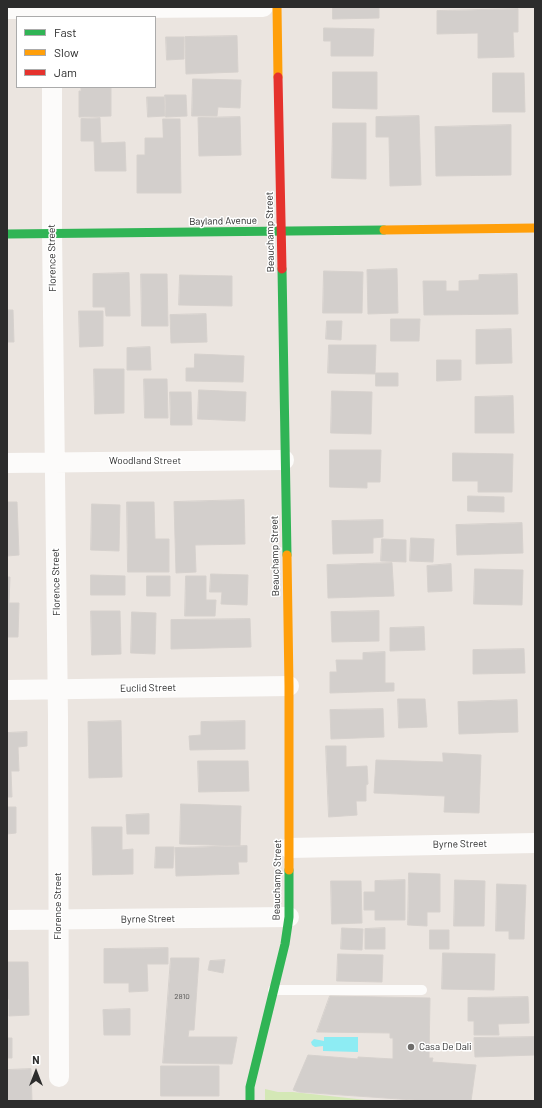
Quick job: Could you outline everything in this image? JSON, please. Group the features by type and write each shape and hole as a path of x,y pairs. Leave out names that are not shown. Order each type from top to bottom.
{"street":[{"path":"7,9 53,11 263,7"},
{"name":"Beauchamp Street","path":"250,1101 250,1087 285,944 289,918 289,686 277,7"},
{"name":"Florence Street","path":"52,88 52,234 57,690 58,1076"},
{"name":"Bayland Avenue","path":"7,234 535,228"},
{"name":"Woodland Street","path":"7,463 284,460"},
{"name":"Euclid Street","path":"7,690 289,686"},
{"name":"Byrne Street","path":"289,848 535,843"},
{"name":"Byrne Street","path":"7,920 289,918"}],"lane":[{"path":"273,990 422,990"}],"green space":[{"path":"265,1089 278,1092 293,1092 375,1101 265,1101"}],"water":[{"path":"324,1037 358,1037 358,1052 323,1051 323,1046 315,1047 312,1045 311,1042 314,1039 324,1041"}],"building":[{"path":"333,7 379,7 379,18 333,19"},
{"path":"518,9 518,32 513,32 514,57 478,58 478,33 437,34 437,11"},
{"path":"324,28 374,29 373,56 331,56 331,41 324,41"},
{"path":"237,36 238,72 186,74 185,37"},
{"path":"166,37 184,37 184,59 167,60"},
{"path":"333,72 377,72 377,109 333,108"},
{"path":"493,73 524,73 525,112 493,112"},
{"path":"193,79 241,80 240,108 218,107 217,116 192,116"},
{"path":"81,88 111,88 111,116 79,117 79,91 81,91"},
{"path":"165,95 186,95 187,116 166,117"},
{"path":"147,97 164,97 165,116 148,117"},
{"path":"419,116 421,185 390,186 389,137 376,137 376,117"},
{"path":"240,117 241,155 199,156 198,118"},
{"path":"100,118 101,143 125,142 126,171 95,171 94,141 81,141 81,119"},
{"path":"163,119 180,119 181,193 137,193 137,155 145,155 145,138 163,138"},
{"path":"333,123 366,123 366,179 332,178"},
{"path":"511,125 511,175 436,176 435,127"},
{"path":"397,269 398,313 368,314 367,270"},
{"path":"324,271 363,272 362,313 323,313"},
{"path":"129,273 130,316 106,316 105,307 93,307 93,274"},
{"path":"141,274 167,274 168,326 142,326"},
{"path":"517,274 518,314 424,315 423,281 446,281 446,291 459,291 459,281 479,280 479,275"},
{"path":"180,275 232,276 232,306 179,305"},
{"path":"7,310 13,310 14,342 7,342"},
{"path":"79,311 103,311 103,346 80,347"},
{"path":"206,314 207,342 171,343 170,315"},
{"path":"391,319 420,319 419,341 391,341"},
{"path":"327,321 342,321 341,340 326,339"},
{"path":"511,329 512,363 476,364 476,330"},
{"path":"329,345 376,345 375,374 328,373"},
{"path":"150,347 151,370 127,370 127,348"},
{"path":"195,354 244,356 243,382 186,381 186,368 194,368"},
{"path":"437,360 461,360 461,380 437,381"},
{"path":"94,369 124,369 124,413 95,414"},
{"path":"376,373 398,373 398,386 376,386"},
{"path":"144,379 167,379 168,418 145,418"},
{"path":"199,390 246,392 245,421 198,419"},
{"path":"332,391 372,392 371,434 331,433"},
{"path":"170,392 191,392 192,425 171,425"},
{"path":"513,396 514,433 475,433 475,397"},
{"path":"330,450 381,450 380,482 367,482 367,488 330,487"},
{"path":"453,453 513,454 512,492 478,492 478,481 453,481"},
{"path":"468,496 504,497 504,512 468,511"},
{"path":"244,500 245,544 195,545 196,572 176,573 174,502"},
{"path":"7,502 17,502 19,555 7,556"},
{"path":"127,502 154,502 155,539 169,539 169,572 128,572"},
{"path":"92,504 120,505 119,551 91,550"},
{"path":"383,520 383,537 373,538 373,553 333,554 332,521"},
{"path":"522,523 523,553 457,555 456,525"},
{"path":"411,538 434,539 433,562 410,561"},
{"path":"382,539 406,540 406,562 381,561"},
{"path":"392,563 394,596 328,598 327,565"},
{"path":"451,564 452,591 428,592 427,566"},
{"path":"475,569 523,570 522,605 474,604"},
{"path":"211,574 248,575 247,605 221,604 222,592 210,592"},
{"path":"91,575 125,576 125,595 91,595"},
{"path":"147,576 170,576 170,596 147,596"},
{"path":"186,576 206,576 206,600 216,600 215,616 185,616"},
{"path":"7,577 10,577 9,603 19,603 18,637 7,637"},
{"path":"91,611 120,611 121,654 92,655"},
{"path":"379,611 379,641 332,642 331,612"},
{"path":"132,612 156,613 155,654 131,653"},
{"path":"250,619 251,647 171,649 171,620"},
{"path":"424,627 425,650 390,651 390,628"},
{"path":"524,649 525,673 473,674 473,650"},
{"path":"385,652 385,683 394,683 394,691 330,693 330,672 337,672 336,660 363,660 363,653"},
{"path":"398,699 425,699 427,727 399,728"},
{"path":"517,700 518,732 459,734 458,702"},
{"path":"383,709 384,737 331,739 330,710"},
{"path":"121,721 122,777 89,778 88,722"},
{"path":"245,721 245,749 190,750 189,736 201,735 201,722"},
{"path":"27,732 27,746 18,747 19,771 11,771 12,797 7,797 7,733"},
{"path":"326,746 346,746 346,767 367,766 368,784 366,785 366,801 356,801 357,815 329,817"},
{"path":"443,753 481,755 479,813 444,812 445,796 374,793 376,760 443,762"},
{"path":"198,761 248,761 249,791 199,792"},
{"path":"181,804 241,806 240,846 180,844"},
{"path":"7,807 16,807 16,833 7,834"},
{"path":"149,814 149,834 127,834 126,815"},
{"path":"92,827 122,827 122,850 133,849 133,874 93,875"},
{"path":"247,846 247,862 238,862 239,874 176,876 175,848"},
{"path":"156,847 174,847 173,868 155,868"},
{"path":"409,873 440,874 440,912 427,912 427,926 408,925"},
{"path":"405,880 405,920 375,920 375,910 364,910 364,892 375,892 375,881"},
{"path":"455,880 485,881 484,926 454,926"},
{"path":"331,881 361,881 362,923 332,924"},
{"path":"497,884 526,885 524,939 509,939 509,931 496,931"},
{"path":"342,928 363,929 362,950 341,949"},
{"path":"385,928 385,949 365,949 365,929"},
{"path":"430,930 449,930 449,949 430,949"},
{"path":"168,948 168,964 147,964 148,991 129,992 129,983 104,983 104,949"},
{"path":"443,953 495,954 494,990 442,989"},
{"path":"338,954 383,955 382,982 337,981"},
{"path":"171,958 199,958 194,1030 189,1030 188,1037 237,1037 232,1064 163,1063"},
{"path":"225,960 223,973 208,970 210,961"},
{"path":"8,962 28,962 29,1015 9,1016 9,999 7,999"},
{"name":"Casa De Dali","path":"330,996 430,998 429,1058 433,1058 432,1062 476,1065 471,1101 428,1101 299,1092 293,1090 308,1055 358,1059 358,1057 393,1059 393,1038 390,1038 390,1033 317,1032"},
{"path":"528,997 529,1023 498,1024 499,1035 474,1035 474,1021 468,1021 468,998"},
{"path":"130,1009 130,1035 104,1035 103,1010"},
{"path":"535,1037 535,1055 475,1057 474,1038"},
{"path":"7,1038 12,1038 12,1058 7,1058"},
{"path":"161,1066 219,1066 219,1096 161,1096"},
{"path":"31,1069 32,1101 7,1101 7,1070"}],"traffic: fast":[{"path":"7,234 384,230"},
{"path":"282,269 287,555"},
{"path":"250,1101 250,1087 285,944 289,917 289,870"}],"traffic: slow":[{"path":"277,7 278,77"},
{"path":"384,230 535,228"},
{"path":"287,555 289,870"}],"traffic: jam":[{"path":"278,77 282,269"}],"place":[{"name":"Casa De Dali","path":"411,1047"}]}
